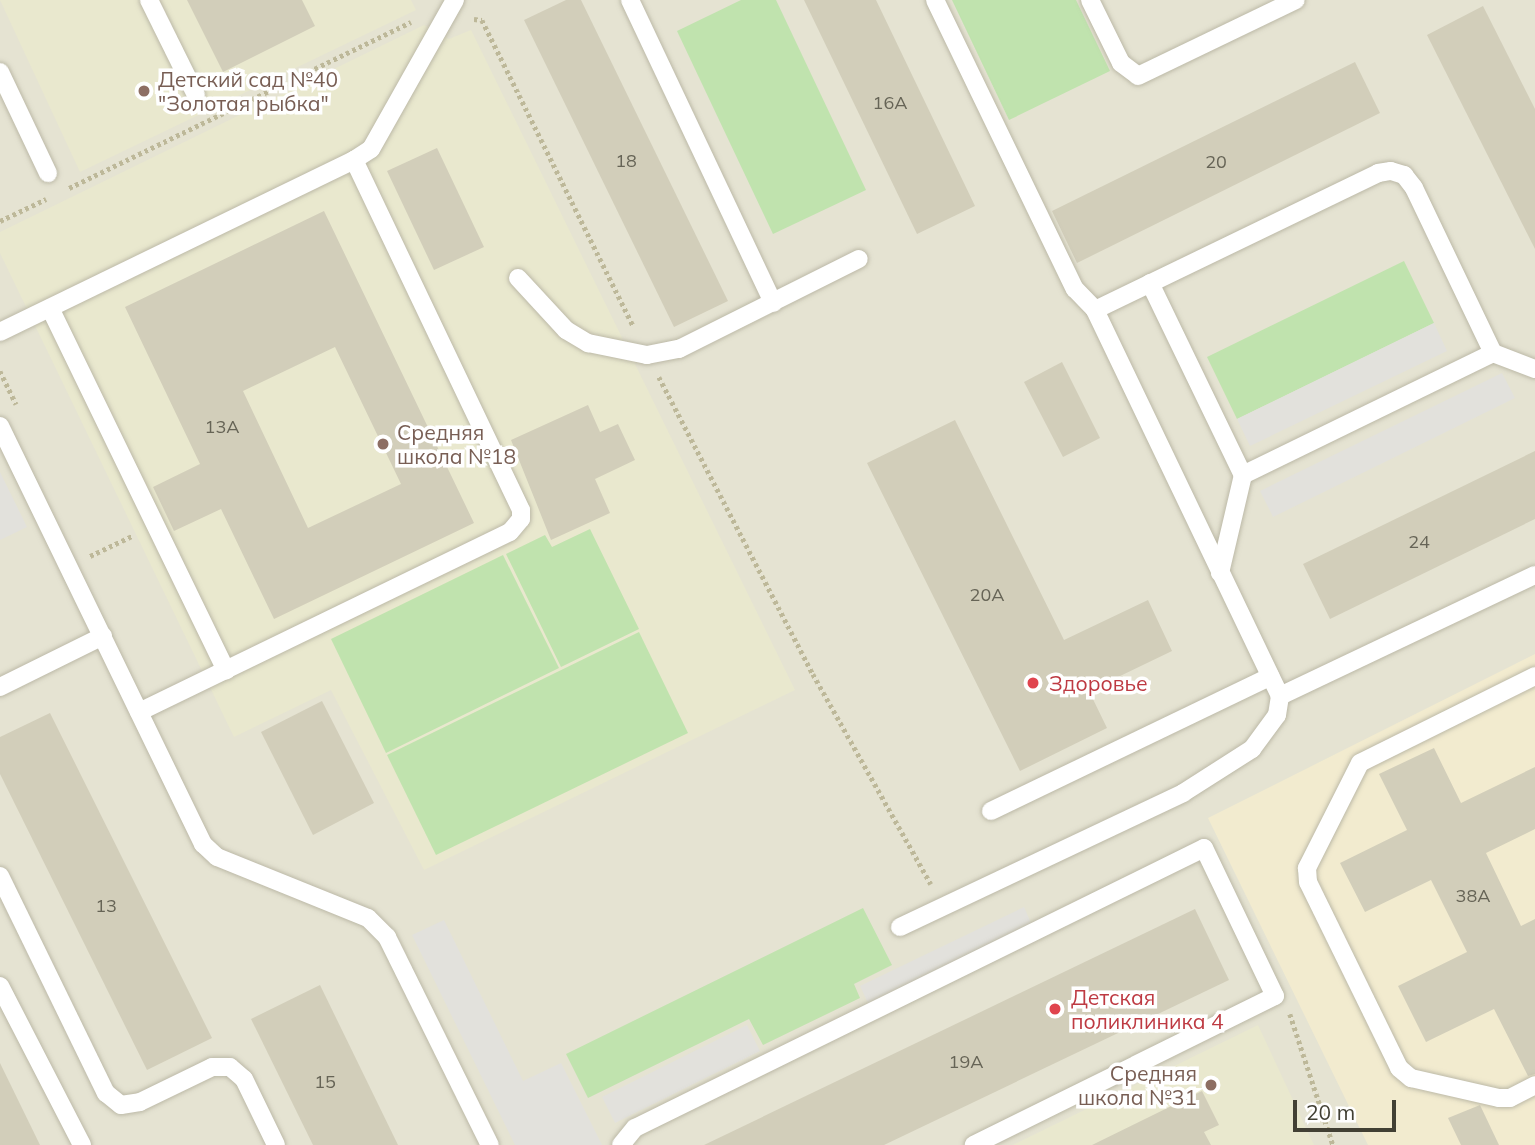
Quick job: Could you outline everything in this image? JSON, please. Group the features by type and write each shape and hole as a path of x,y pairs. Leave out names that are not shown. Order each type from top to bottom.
{"lane":[{"path":"149,0 196,95"},
{"path":"0,332 354,160 371,149 455,0"},
{"path":"630,0 773,303"},
{"path":"900,927 1209,778 1252,749 1268,731 1277,715 1280,696 1095,310 1075,289 935,0"},
{"path":"1090,0 1121,63 1138,76 1294,1"},
{"path":"0,72 48,173"},
{"path":"139,712 510,532 521,519 521,510 354,160"},
{"path":"1095,310 1378,173 1391,172 1404,176 1414,188 1493,354 1535,369"},
{"path":"518,278 566,330 588,343 630,354 660,354 679,349 859,259"},
{"path":"1150,283 1243,475 1220,573"},
{"path":"50,308 226,671"},
{"path":"1243,475 1493,354"},
{"path":"0,426 203,844 217,857 368,918 387,937 490,1145"},
{"path":"1280,696 1535,575"},
{"path":"0,687 103,636"},
{"path":"1535,676 1360,763 1307,868 1308,882 1399,1069 1411,1078 1499,1098 1535,1086"},
{"path":"992,811 1270,677"},
{"path":"621,1145 635,1128 1205,848 1275,996 974,1145"},
{"path":"0,876 106,1093 121,1105 139,1102 212,1067 230,1067 244,1079 276,1145"},
{"path":"0,986 82,1145"}],"path":[{"path":"68,566 155,525"}],"shaded area":[{"path":"0,0 1535,0 1535,1145 0,1145"},
{"name":"Детский сад №40 \"Золотая рыбка\"","path":"0,0 411,0 416,10 80,172"},
{"name":"Средняя школа №18","path":"424,25 449,39 471,30 795,690 424,870 331,690 234,737 0,253 0,232"},
{"path":"1434,323 1447,351 1250,446 1237,419"},
{"path":"1502,373 1515,398 1273,517 1260,491"},
{"path":"0,472 27,527 0,540"},
{"path":"1535,654 1535,1145 1368,1145 1208,818"},
{"path":"1024,907 1032,925 868,1003 860,986"},
{"path":"444,920 523,1081 561,1063 602,1145 515,1145 412,935"},
{"path":"747,1025 760,1051 615,1123 602,1097"},
{"name":"Средняя школа №31","path":"1258,1025 1314,1145 1013,1145"}],"green space":[{"path":"741,0 776,0 866,190 773,234 677,31"},
{"path":"952,0 1076,0 1110,71 1009,120"},
{"path":"1404,261 1434,323 1237,419 1207,357"},
{"path":"590,529 639,629 561,667 506,554 545,535 552,547"},
{"path":"503,555 559,668 386,753 331,639"},
{"path":"639,632 688,733 436,855 387,755"},
{"path":"863,908 892,965 854,984 860,998 763,1045 749,1019 588,1098 566,1054"}],"building":[{"path":"187,0 302,0 315,26 223,72"},
{"path":"566,0 581,0 728,301 674,327 524,20"},
{"path":"804,0 876,0 975,206 917,234"},
{"path":"1483,6 1535,109 1535,249 1427,35"},
{"path":"1355,62 1380,113 1077,263 1052,211"},
{"path":"437,148 484,247 434,270 387,171"},
{"path":"324,211 474,523 274,619 221,509 174,531 153,487 200,464 125,307","holes":["335,347 401,484 308,528 243,391"]},
{"path":"1062,362 1100,438 1063,457 1024,382"},
{"path":"588,405 600,432 618,424 635,460 595,479 610,513 551,540 511,440"},
{"path":"955,420 1064,640 1148,600 1172,651 1089,691 1107,728 1020,771 867,463"},
{"path":"1535,451 1535,519 1330,619 1303,564"},
{"path":"322,701 374,803 313,835 261,732"},
{"path":"50,713 212,1038 147,1070 0,774 0,737"},
{"path":"1434,748 1461,803 1535,767 1535,829 1486,853 1521,926 1535,919 1535,1074 1528,1076 1494,1009 1426,1042 1398,986 1467,952 1431,880 1365,912 1340,863 1407,830 1379,774"},
{"path":"1195,909 1229,980 884,1145 704,1145"},
{"path":"320,985 398,1145 313,1145 251,1019"},
{"path":"0,1063 40,1145 0,1145"},
{"path":"1202,1091 1219,1125 1204,1132 1211,1145 1092,1145"},
{"path":"1480,1105 1499,1145 1461,1145 1448,1118"}],"place":[{"name":"Детский сад №40 \"Золотая рыбка\"","path":"144,91"},
{"name":"Средняя школа №18","path":"383,444"},
{"name":"Здоровье","path":"1033,683"},
{"name":"Детская поликлиника 4","path":"1055,1009"},
{"name":"Средняя школа №31","path":"1211,1085"}]}
